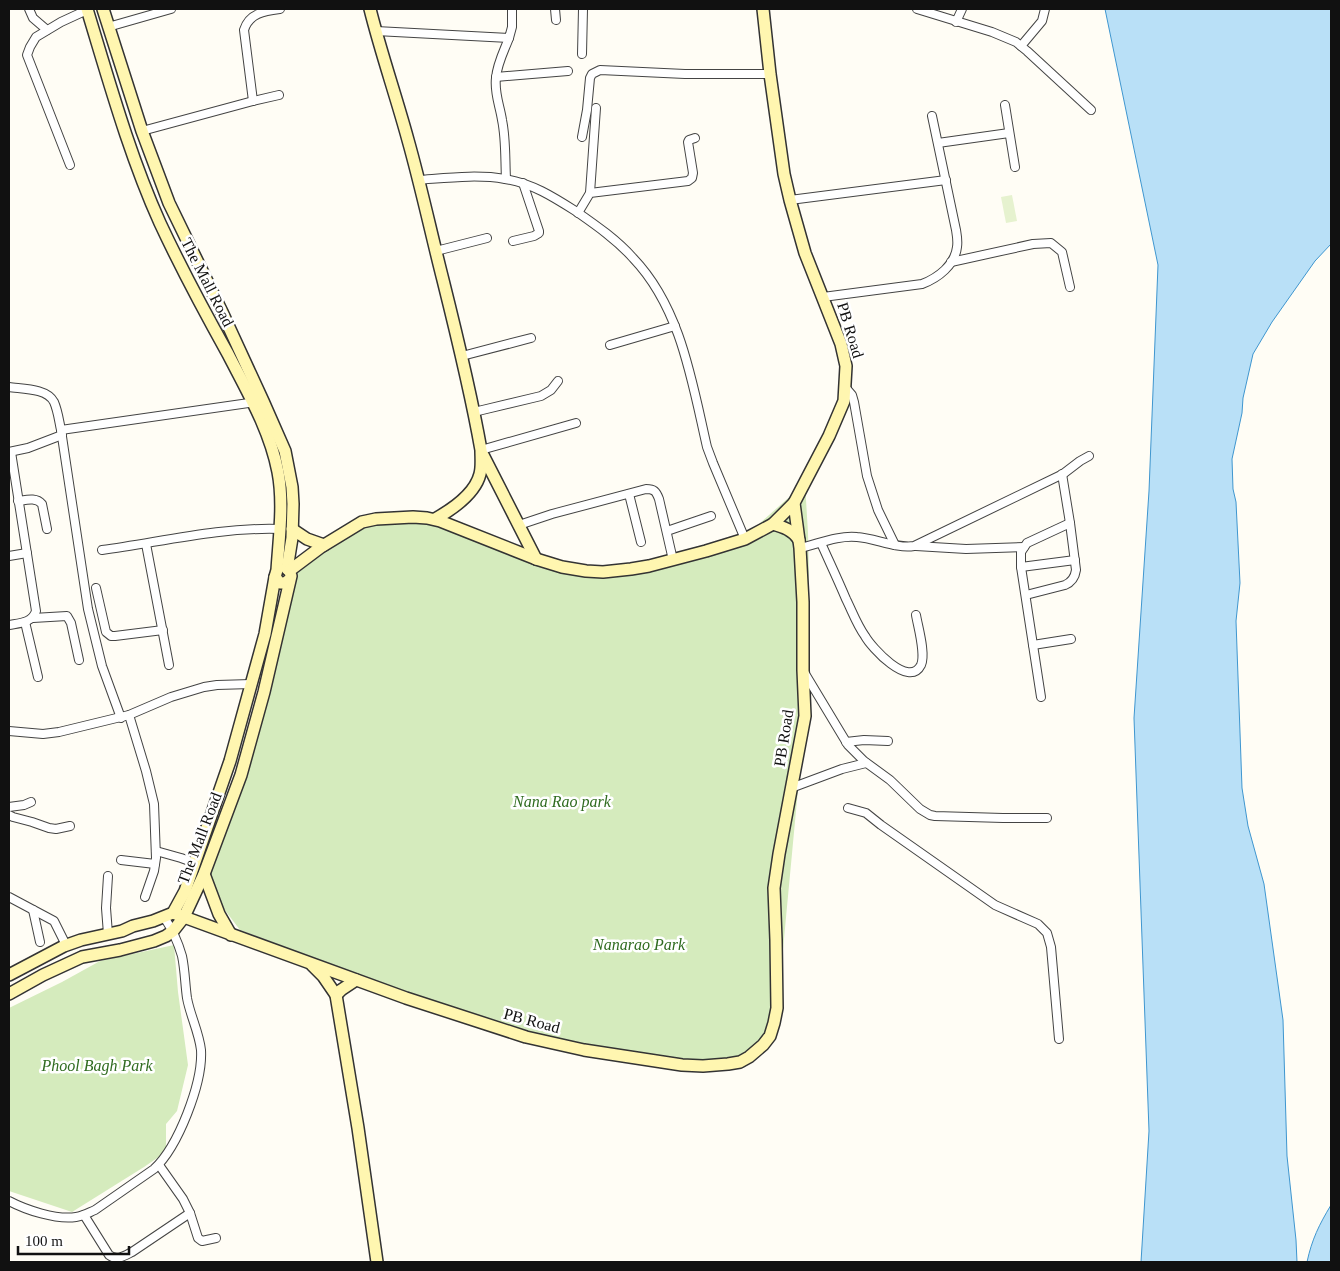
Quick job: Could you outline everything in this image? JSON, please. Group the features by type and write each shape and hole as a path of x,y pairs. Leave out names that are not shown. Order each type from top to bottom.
{"street":[{"path":"29,9 34,18 48,30"},
{"path":"70,165 27,55 36,37 87,9"},
{"name":"The Mall Road","path":"87,9 121,120 154,209 196,296 258,402 284,451 292,487 292,538 264,692 240,775 204,874 174,916"},
{"name":"The Mall Road","path":"9,994 43,975 82,957 120,950 166,936 172,931 174,916 185,891 230,761 265,634 284,574 278,472 258,402 206,278 170,203 142,131 103,9"},
{"path":"108,27 171,9"},
{"path":"253,101 244,37 246,23 264,11 280,9"},
{"path":"370,9 397,100 436,251 462,356 481,450 482,465 480,476 475,485 453,508 435,519"},
{"path":"506,179 504,133 496,96 496,77 512,27 512,9"},
{"path":"555,9 556,20"},
{"path":"582,54 583,9"},
{"name":"PB Road","path":"174,916 406,998 526,1037 584,1050 682,1065 703,1066 740,1062 750,1057 770,1036 776,1008 774,888 805,716 803,602 794,503 829,436 844,401 846,366 841,344 805,252 790,200 784,174 763,9"},
{"path":"917,9 992,32 1016,42 1091,110"},
{"path":"956,22 962,9"},
{"path":"1021,46 1042,21 1045,9"},
{"path":"376,31 509,38"},
{"path":"582,137 590,78 592,74 600,70 685,74 770,74"},
{"path":"496,77 568,71"},
{"path":"142,131 279,95"},
{"path":"1005,105 1014,167"},
{"path":"578,213 590,193 596,108"},
{"path":"823,298 922,284 939,276 951,262 956,252 956,230 932,116"},
{"path":"938,143 1009,133"},
{"path":"590,193 688,181 692,178 693,172 688,142 696,138"},
{"path":"418,180 478,177 506,179 523,183 554,197 578,213 608,234 634,258 650,278 664,301 675,326 707,447 745,539"},
{"path":"790,200 946,180"},
{"path":"513,241 539,233 523,183"},
{"path":"154,209 170,203"},
{"path":"436,251 488,238"},
{"path":"951,262 1032,244 1051,243 1062,252 1070,287"},
{"path":"610,345 675,326"},
{"path":"462,356 530,338"},
{"path":"474,412 541,396 551,390 558,381"},
{"path":"9,387 42,392 47,395 54,404 62,432 88,609 102,666 125,717 152,797 156,851 154,871 146,897"},
{"path":"846,388 852,395 854,402 862,454 872,493 895,545"},
{"path":"33,618 36,611 10,452 28,448 62,432 258,402"},
{"path":"481,450 576,422"},
{"path":"481,450 536,559"},
{"path":"914,546 1062,474 1089,456"},
{"path":"1026,595 1070,583 1075,575 1075,560 1062,474"},
{"path":"520,525 552,514 652,489 655,490 659,499 673,560"},
{"path":"629,494 641,542"},
{"path":"18,502 34,499 40,502 42,504 46,529"},
{"path":"284,574 324,545 367,520 413,517 435,519 536,559 571,569 603,572 631,569 673,560 745,539 773,524 794,503"},
{"path":"667,531 712,516"},
{"path":"1041,697 1021,567 1021,552 1027,543 1070,523"},
{"path":"773,524 787,528 797,536 799,544 821,543 855,536 908,547 966,549 1024,547"},
{"path":"102,550 146,544 182,536 237,529 280,529"},
{"path":"292,529 307,539 324,545"},
{"path":"821,543 856,622 873,648 884,659 908,672 917,669 921,665 922,658 916,615"},
{"path":"146,544 169,665"},
{"path":"9,556 27,553"},
{"path":"1021,567 1075,560"},
{"path":"96,588 108,634 115,636 163,630"},
{"path":"9,625 25,622 33,618 67,616 71,623 79,660"},
{"path":"25,622 38,677"},
{"path":"1033,645 1071,638"},
{"path":"803,670 846,742 856,754 890,780 920,809 930,815 947,817 1047,818"},
{"path":"9,731 31,734 52,733 125,717 171,697 204,687 251,684"},
{"path":"846,742 888,741"},
{"path":"791,788 842,769 866,763"},
{"path":"9,807 31,802"},
{"path":"848,808 866,813 995,905 1038,924 1047,933 1051,947 1060,1039"},
{"path":"9,815 13,818 49,828 70,826"},
{"path":"156,851 194,863"},
{"path":"121,860 155,864"},
{"path":"204,874 219,914 231,935"},
{"path":"108,876 106,908 108,934"},
{"path":"9,897 54,921 66,945"},
{"path":"33,910 40,942"},
{"path":"9,975 66,945 174,916 172,931 182,956 186,994 201,1048 196,1090 173,1144 159,1165 95,1210 74,1218 30,1210 9,1201"},
{"path":"311,964 323,976 336,995 358,1128 377,1262"},
{"path":"336,995 356,980"},
{"path":"159,1165 184,1199 198,1238 202,1241 216,1238"},
{"path":"84,1215 109,1255 118,1258 132,1252 190,1213"}],"green space":[{"path":"1012,195 1017,221 1006,223 1001,197"},
{"name":"Nana Rao park","path":"805,483 809,572 802,747 776,1024 745,1063 661,1065 530,1038 240,930 218,901 209,874 292,574 325,546 372,521 418,518 536,559 615,569 750,532"},
{"name":"Phool Bagh Park","path":"174,945 188,1065 177,1111 166,1124 166,1152 72,1212 9,1191 9,1008 100,961"}],"water":[{"path":"1105,9 1331,9 1331,244 1315,261 1272,322 1253,354 1232,459 1240,583 1236,621 1242,788 1248,826 1264,884 1283,1020 1287,1156 1297,1262 1141,1262 1149,1131 1134,718 1149,491 1158,265"},
{"path":"1331,1205 1331,1262 1307,1262 1316,1232"}],"park label":[{"name":"Nanarao Park","path":"639,944"}]}
